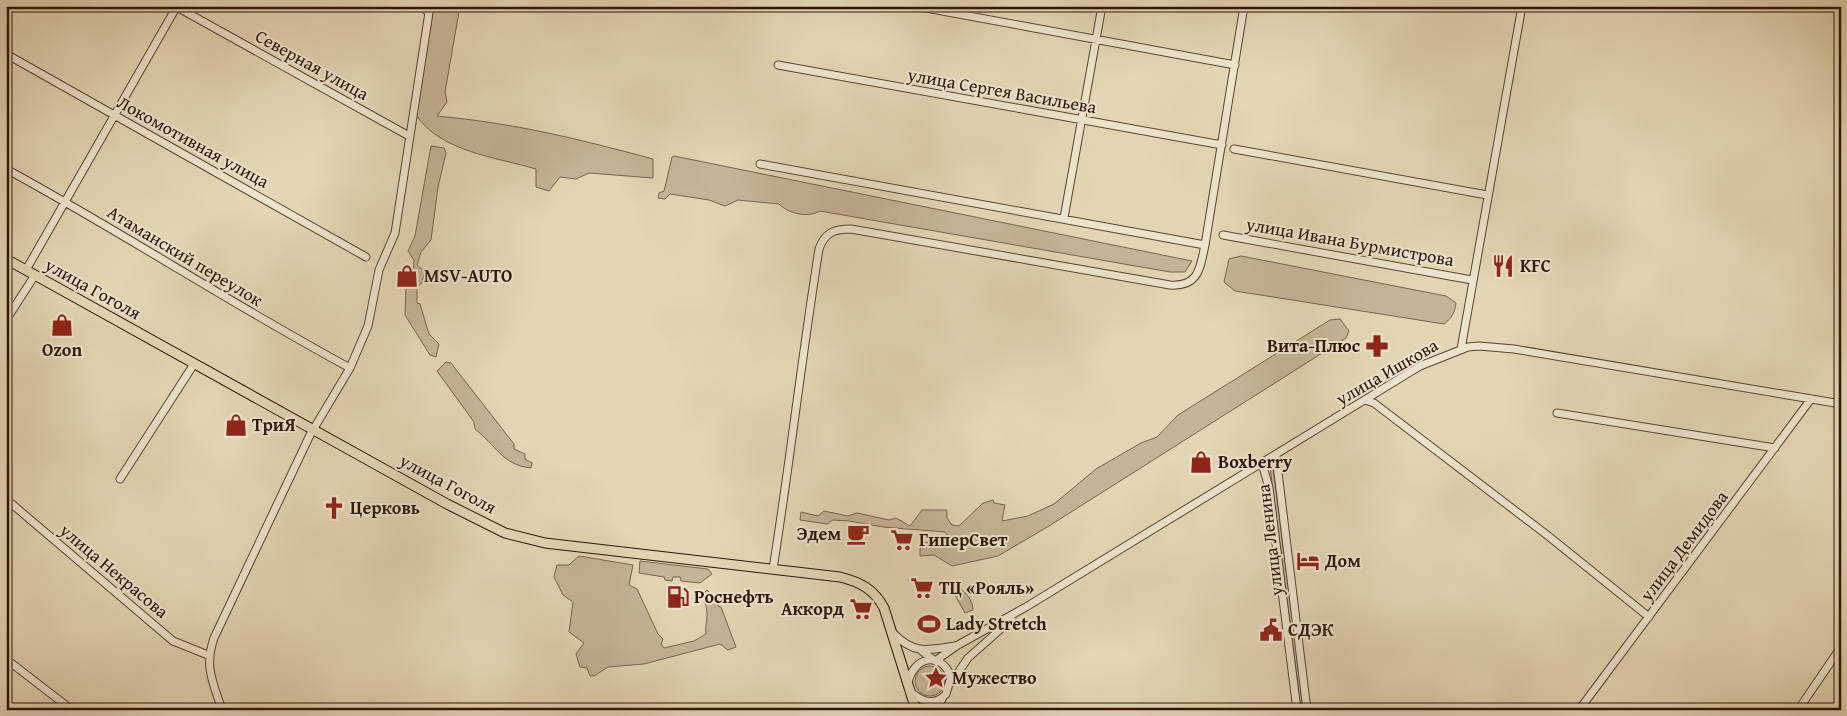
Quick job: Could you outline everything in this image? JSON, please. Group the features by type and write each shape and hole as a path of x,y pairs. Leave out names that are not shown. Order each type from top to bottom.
{"main road":[{"name":"улица Гоголя","path":"6,259 462,512 519,538 840,577 862,584 880,602 894,634 909,688"},
{"path":"909,688 916,710"}],"street":[{"path":"222,710 211,677 208,656 214,638 313,430 350,368 368,326 379,270 395,233 429,9 419,6"},
{"path":"915,6 1235,66"},
{"path":"1064,218 1080,120 1102,6"},
{"path":"774,569 792,448 801,359 819,249 822,242 833,231 851,229 1181,286 1191,281 1198,273 1205,245 1244,6"},
{"path":"1461,349 1522,6"},
{"path":"26,270 67,202 176,7"},
{"name":"Северная улица","path":"176,7 409,136"},
{"name":"Локомотивная улица","path":"6,54 366,257"},
{"name":"улица Сергея Васильева","path":"778,65 1222,145"},
{"path":"1234,149 1487,195"},
{"path":"760,164 1205,245"},
{"name":"Атаманский переулок","path":"6,169 67,202 205,287 350,368"},
{"name":"улица Ивана Бурмистрова","path":"1222,235 1472,280"},
{"path":"6,320 36,275"},
{"name":"улица Ишкова","path":"935,661 958,645 1026,607 1276,456 1420,366 1461,349 1479,346 1514,349 1841,404"},
{"path":"120,479 194,364"},
{"name":"улица Демидова","path":"1579,710 1811,399"},
{"path":"1365,400 1374,403 1547,535 1649,617"},
{"path":"1557,412 1775,448"},
{"name":"улица Ленина","path":"1276,456 1307,710"},
{"name":"улица Ленина","path":"1262,463 1270,497 1297,710"},
{"name":"улица Некрасова","path":"6,499 173,641 208,656"},
{"name":"улица Ишкова","path":"951,683 968,658 988,638 1026,607"},
{"path":"894,634 908,646 922,651 945,666 949,672 951,683 936,710"},
{"path":"922,651 958,645"},
{"path":"1798,710 1841,647"},
{"path":"6,659 72,710"},
{"path":"935,661 924,661 916,665 911,671 909,688 927,702 943,697"}],"shaded area":[{"path":"433,6 460,6 445,92 447,102 437,116 493,123 546,133 653,159 653,178 589,173 576,179 560,177 549,191 536,187 536,169 454,145 427,127 416,115"},
{"path":"431,146 444,148 446,153 438,187 431,240 421,252 417,265 425,272 422,283 417,287 417,303 420,304 429,334 439,344 436,357 430,355 405,315 406,284 413,277 414,260 408,251 415,236"},
{"path":"672,157 1192,261 1185,272 1170,272 820,211 810,214 799,214 779,204 738,200 725,206 709,200 670,194 665,199 658,198 659,193 664,191"},
{"path":"1241,256 1446,296 1456,303 1455,309 1451,317 1444,324 1235,291 1224,282 1229,259"},
{"path":"1340,319 1349,331 1346,338 1049,526 998,556 952,566 934,555 920,556 920,549 926,542 945,548 952,541 945,532 883,527 849,521 833,520 827,524 800,520 801,512 818,516 824,511 848,516 857,513 889,520 896,518 910,526 922,510 947,510 947,518 952,525 959,526 983,503 993,500 994,503 1005,505 1002,521 1028,516 1054,504 1096,469 1141,443 1157,437 1178,415 1330,320"},
{"path":"446,362 451,363 514,444 514,449 525,454 525,459 532,463 531,468 521,466 506,459 475,429 474,422 437,371"},
{"path":"1270,467 1273,467 1304,710 1301,710"},
{"path":"579,556 633,565 629,585 637,589 658,634 663,639 661,644 664,648 694,641 706,634 707,614 704,593 707,590 714,597 718,606 721,607 736,647 728,650 720,644 644,664 608,667 594,676 590,676 587,668 580,667 576,654 584,643 569,632 573,602 563,595 554,577 557,565 569,565"},
{"path":"640,561 708,569 712,574 700,583 681,581 680,577 673,577 672,581 665,580 664,577 639,573"},
{"path":"958,588 968,597 972,603 973,610 965,613 955,595 955,589"},
{"path":"930,666 941,670 945,681 941,692 930,696 919,692 915,681 919,670"}],"place":[{"name":"KFC","path":"1503,266"},
{"name":"MSV-AUTO","path":"407,276"},
{"name":"Ozon","path":"62,325"},
{"name":"Вита-Плюс","path":"1377,346"},
{"name":"ТриЯ","path":"236,425"},
{"name":"Boxberry","path":"1201,462"},
{"name":"Церковь","path":"334,508"},
{"name":"Эдем","path":"858,534"},
{"name":"ГиперСвет","path":"902,540"},
{"name":"Дом","path":"1308,561"},
{"name":"ТЦ «Рояль»","path":"922,588"},
{"name":"Роснефть","path":"678,597"},
{"name":"Аккорд","path":"861,609"},
{"name":"Lady Stretch","path":"929,624"},
{"name":"СДЭК","path":"1271,630"},
{"name":"Мужество","path":"936,678"}]}
